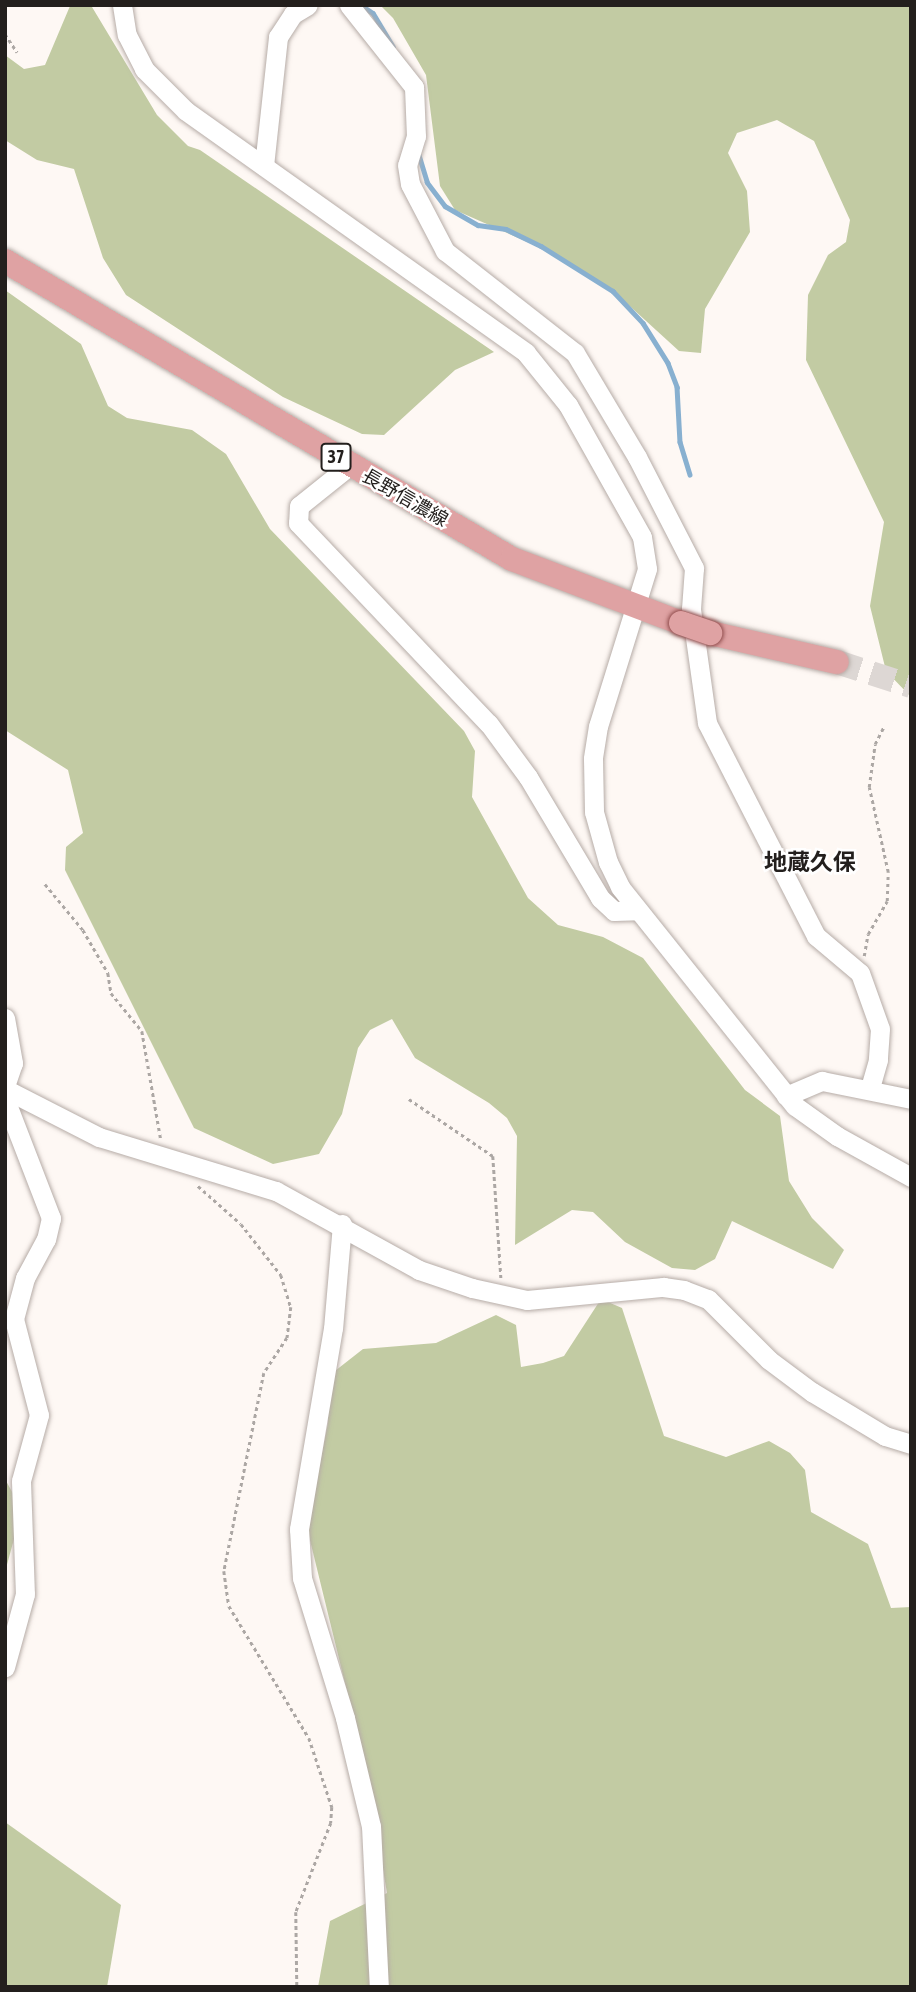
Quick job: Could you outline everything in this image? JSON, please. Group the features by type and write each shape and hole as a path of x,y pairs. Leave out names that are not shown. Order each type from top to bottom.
{"main road":[{"name":"長野信濃線","path":"5,261 349,466 512,559 710,633 837,662"}],"street":[{"path":"122,5 127,35 144,69 186,111 526,353 544,371 642,537 647,569 598,726 593,788 594,812 608,862 638,911 786,1096 837,1136 911,1177"},
{"path":"264,166 278,37 293,14 308,5"},
{"path":"349,5 414,87 416,136 407,165 410,184 445,251 575,353 637,457 694,568 691,608 707,723 816,936 860,973 880,1029 870,1088"},
{"path":"349,466 299,506 298,523 489,724 528,777 600,898 614,911 638,911"},
{"path":"5,1018 13,1063 5,1088 99,1137 276,1191 342,1224 419,1270 503,1295 552,1299 663,1287 684,1290 708,1300 769,1360 812,1392 885,1436 911,1444"},
{"path":"786,1096 822,1081 870,1088 911,1100"},
{"path":"5,1099 51,1218 46,1239 25,1278 14,1319 39,1415 21,1481 25,1594 5,1667"},
{"path":"342,1224 332,1328 299,1529 302,1578 345,1718 370,1826 379,1987"}],"path":[{"path":"5,34 17,52"},
{"path":"860,973 868,934 887,901 888,872 869,787 875,744 884,726"},
{"path":"45,884 83,930 108,972 111,993 142,1031 163,1155"},
{"path":"408,1099 493,1156 503,1295"},
{"path":"192,1181 257,1244 281,1275 291,1307 287,1338 264,1373 224,1571 229,1606 309,1738 332,1807 331,1824 296,1912 297,1987"}],"green space":[{"path":"380,5 911,5 911,697 886,671 870,606 884,522 806,360 808,295 828,255 846,242 850,220 814,141 777,120 737,133 728,153 747,191 750,232 705,309 701,353 679,351 611,289 557,255 455,210 440,186 426,75 393,18"},
{"path":"70,6 92,7 157,115 188,146 200,150 494,352 455,370 384,435 362,434 283,397 126,295 103,258 74,169 37,160 5,140 5,55 24,69 45,65"},
{"path":"5,290 81,344 108,406 127,418 192,430 226,454 270,529 464,731 475,751 472,797 528,898 558,925 603,937 643,958 745,1090 780,1116 789,1181 812,1218 844,1250 833,1269 732,1221 715,1259 695,1270 672,1268 625,1242 593,1212 572,1210 515,1245 517,1136 507,1118 489,1103 415,1058 392,1019 370,1030 358,1048 342,1114 319,1154 273,1164 194,1128 65,870 66,847 83,833 68,770 5,730"},
{"path":"601,1299 622,1308 664,1436 726,1457 769,1441 790,1453 805,1470 811,1512 868,1544 891,1608 911,1607 911,1987 318,1987 330,1921 387,1893 365,1765 307,1528 328,1423 326,1378 363,1349 436,1343 496,1315 516,1325 521,1367 543,1363 564,1356"},
{"path":"5,1479 22,1510 5,1572"},
{"path":"5,1822 121,1905 107,1987 5,1987"}],"waterway":[{"path":"361,5 373,13 393,46"},
{"path":"419,155 427,182 445,206 478,225 506,229 541,246 613,291 643,323 668,363 677,387 680,442 690,474"}],"tunnel":[{"path":"837,662 911,686"}],"district":[{"name":"地蔵久保","path":"810,862"}]}
